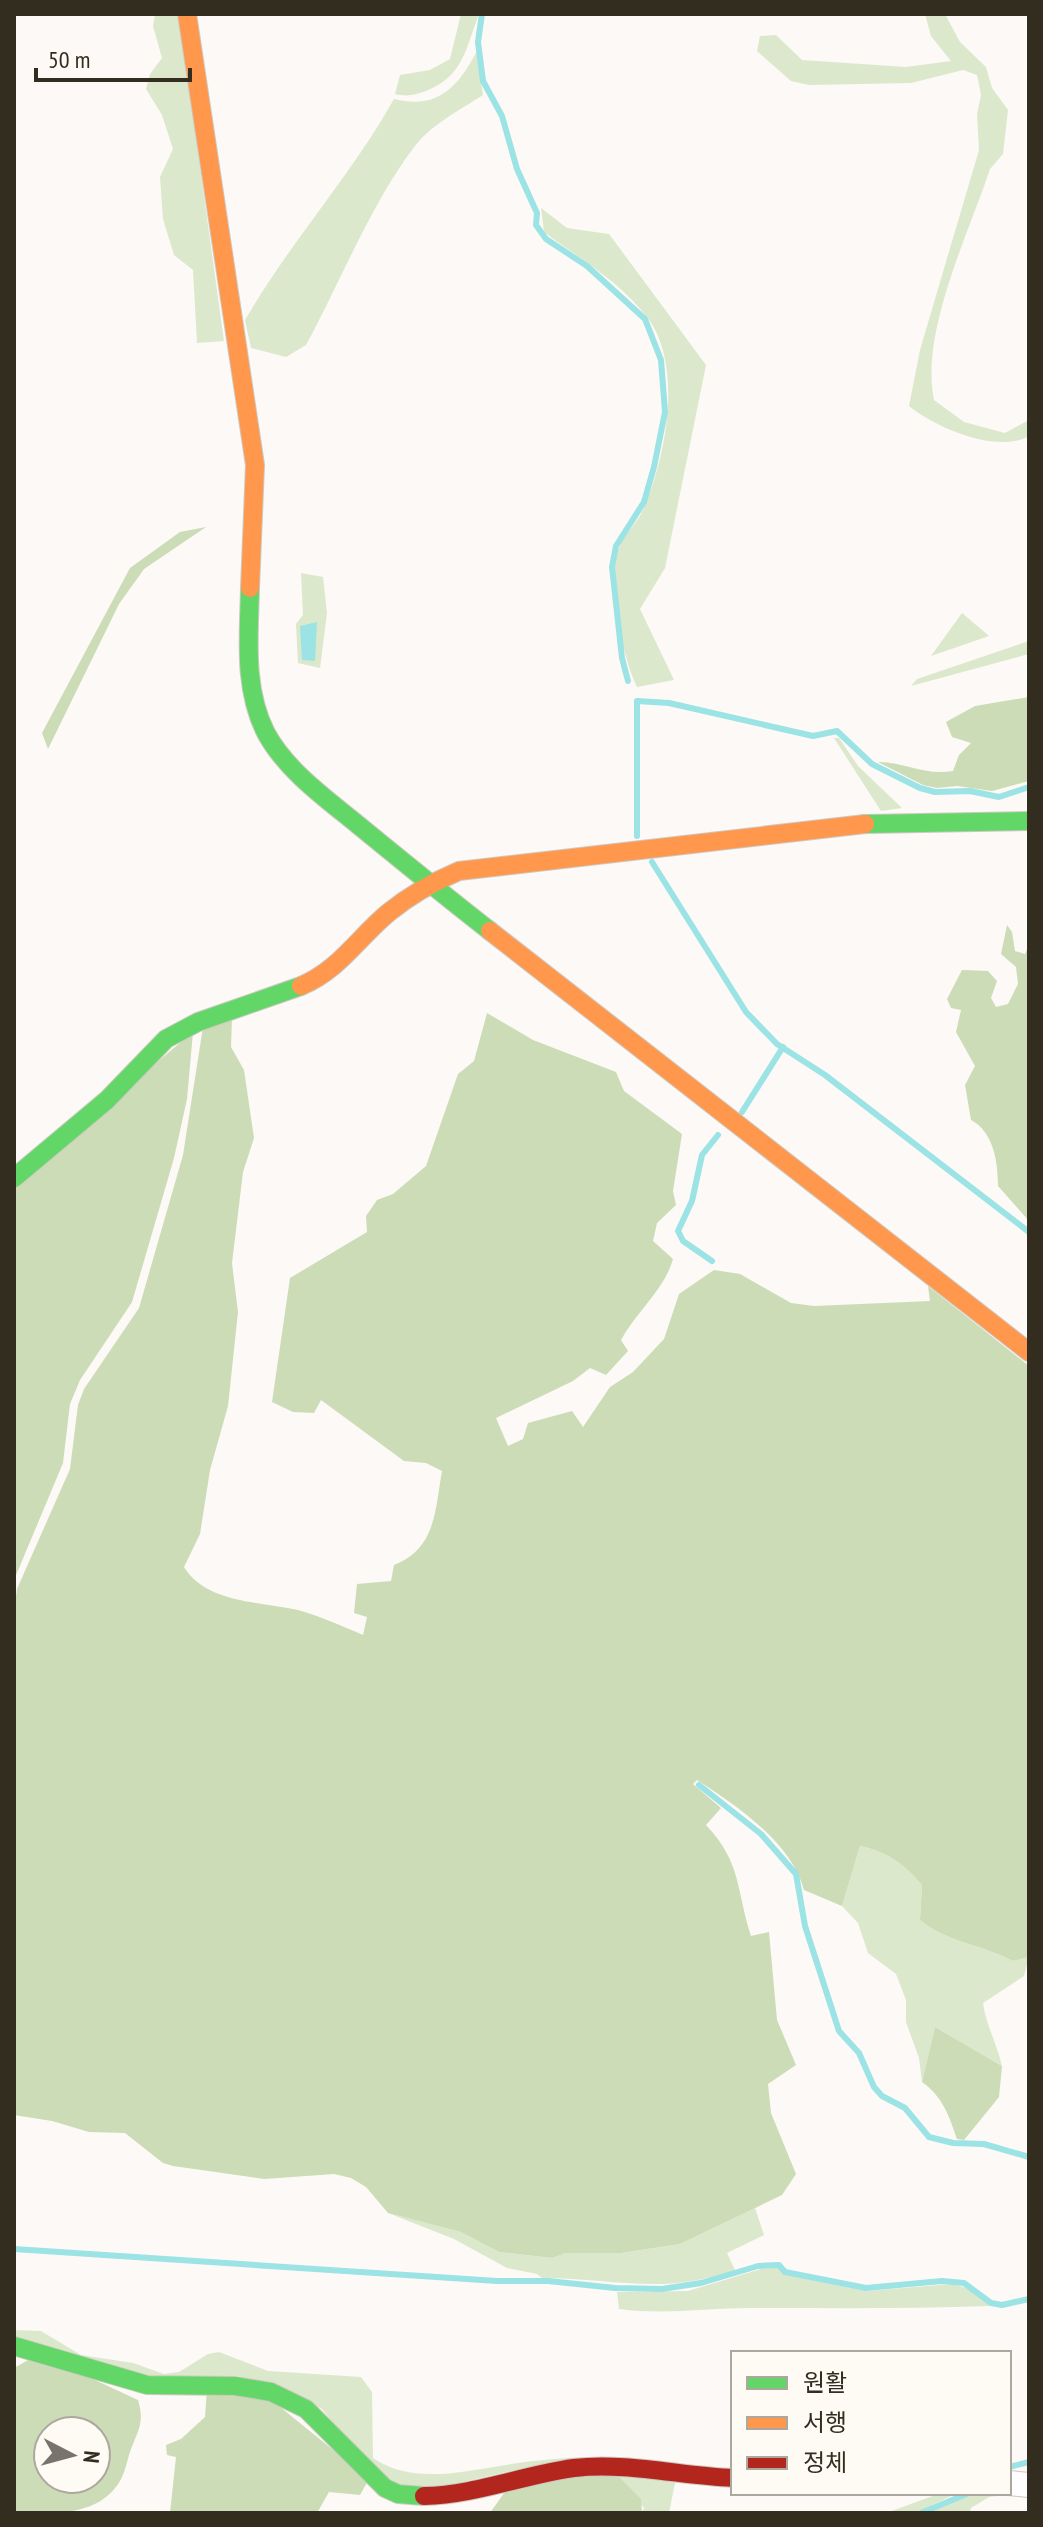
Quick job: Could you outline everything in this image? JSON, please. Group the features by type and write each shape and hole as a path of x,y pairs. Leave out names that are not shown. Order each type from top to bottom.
{"street":[{"path":"187,14 255,465 248,655 253,692 266,732 284,758 321,794 429,884 887,1238 1029,1352"},
{"path":"14,1178 107,1100 166,1039 198,1022 305,984 337,966 387,914 429,884 459,871 858,824 1029,821"},
{"path":"14,2346 147,2385 235,2383 290,2399 318,2417 367,2473 396,2494 445,2494 577,2468 614,2467 731,2478"}],"green space":[{"path":"155,14 179,14 224,341 197,343 193,270 174,255 163,219 160,177 173,149 162,115 146,89 150,74 162,58 153,26"},
{"path":"461,14 479,14 467,49 456,69 439,85 426,91 411,95 395,94 400,75 430,70 450,59"},
{"path":"925,14 945,14 960,42 986,67 992,88 1008,110 1003,154 990,169 948,284 940,315 931,374 934,400 964,422 1005,433 1029,420 1029,436 1016,441 1001,442 967,436 950,430 909,406 920,350 979,150 977,114 981,95 977,75 963,70 911,83 809,85 791,81 757,51 760,36 776,35 802,60 906,67 951,61 931,36"},
{"path":"477,51 483,95 430,131 399,168 306,345 286,357 251,348 245,320 394,99 423,101 445,93 462,75"},
{"path":"541,208 567,228 609,234 706,365 665,568 640,609 674,680 637,687 622,640 614,582 620,546 643,510 659,465 668,412 665,360 658,337 647,317 611,281 544,232"},
{"path":"206,527 144,569 119,604 48,749 42,733 130,568 180,532"},
{"path":"301,573 323,577 327,613 320,668 298,663 296,624 303,615"},
{"path":"962,613 989,636 931,656"},
{"path":"1029,641 1029,654 911,686 917,679"},
{"path":"1029,697 1029,781 992,791 957,786 937,788 923,785 878,762 934,772 953,771 959,755 971,743 952,737 946,722 975,706"},
{"path":"834,738 839,738 858,766 902,808 881,811"},
{"path":"1007,925 1012,932 1015,951 1025,954 1029,945 1029,1221 998,1186 996,1158 990,1140 971,1120 965,1085 975,1066 956,1032 961,1010 951,1008 947,999 962,970 988,971 997,981 991,998 996,1007 1008,1004 1018,984 1016,967 1001,954"},
{"path":"487,1013 533,1040 616,1072 624,1091 682,1134 673,1191 676,1205 657,1223 653,1241 673,1259 664,1280 621,1340 628,1351 606,1375 590,1368 573,1381 496,1418 508,1446 523,1439 528,1423 572,1411 583,1427 610,1387 633,1372 664,1339 679,1294 714,1270 740,1274 791,1303 814,1306 930,1301 928,1286 1029,1366 1029,1957 1013,1961 930,1927 920,1920 922,1885 895,1860 860,1846 842,1906 804,1890 787,1856 775,1841 729,1801 697,1780 693,1784 721,1808 706,1825 718,1839 732,1865 751,1936 769,1932 777,2020 796,2065 768,2084 771,2113 796,2174 782,2195 680,2244 621,2253 566,2253 552,2258 499,2252 461,2232 388,2213 366,2187 351,2178 334,2174 264,2179 173,2166 163,2163 125,2133 89,2132 52,2121 14,2115 17,1589 70,1469 78,1405 84,1389 139,1308 183,1155 203,1027 232,1018 231,1047 244,1070 254,1138 243,1172 232,1263 238,1312 228,1406 210,1470 200,1534 184,1567 206,1588 220,1594 298,1610 363,1635 367,1617 354,1613 357,1584 391,1581 394,1565 408,1558 426,1539 435,1514 442,1471 426,1463 404,1461 321,1400 314,1413 293,1412 272,1402 290,1278 367,1232 366,1216 377,1200 393,1194 426,1166 458,1074 474,1061"},
{"path":"193,1032 187,1099 174,1158 132,1302 80,1380 70,1404 63,1463 14,1580 14,1182"},
{"path":"860,1846 895,1860 922,1885 920,1920 930,1927 1013,1961 1029,1957 1024,1976 983,2003 1002,2066 935,2027 922,2082 919,2058 906,2022 906,2000 896,1974 868,1953 858,1923 842,1906"},
{"path":"935,2027 1002,2066 999,2097 964,2140 957,2139 940,2101 922,2082"},
{"path":"755,2208 764,2235 727,2253 735,2270 708,2278 661,2284 542,2278 537,2274 507,2268 454,2239 388,2213 461,2232 499,2252 552,2258 566,2253 621,2253 680,2244"},
{"path":"778,2267 786,2275 867,2291 952,2284 970,2289 990,2306 669,2311 619,2309 617,2292 688,2291 761,2269"},
{"path":"14,2330 41,2331 81,2355 133,2363 164,2374 179,2372 208,2354 219,2352 268,2371 361,2377 372,2392 373,2458 407,2472 444,2474 540,2460 605,2457 523,2468 433,2489 400,2486 374,2473 322,2409 285,2389 238,2376 145,2379 14,2339"},
{"path":"39,2354 138,2400 140,2426 123,2474 112,2492 112,2415 32,2415 32,2495 108,2495 99,2502 73,2511 14,2513 14,2368"},
{"path":"207,2388 264,2394 369,2479 360,2495 329,2492 317,2513 170,2513 176,2457 167,2455 166,2445 181,2439 205,2417"},
{"path":"615,2473 676,2478 669,2513 642,2513 644,2508"},
{"path":"615,2473 641,2499 642,2513 490,2513 511,2483"},
{"path":"936,2495 953,2495 916,2513 886,2513"},
{"path":"971,2495 1004,2495 989,2497 971,2508 970,2513 926,2513"}],"water":[{"path":"317,622 315,661 302,660 300,626"}],"waterway":[{"path":"482,14 478,42 483,81 502,116 517,169 537,213 536,225 546,239 587,266 645,319 661,360 665,412 654,467 644,502 616,546 612,567 622,658 628,681"},
{"path":"637,836 637,701 669,703 813,736 837,731 872,764 920,788 935,792 970,791 999,797 1029,787"},
{"path":"652,862 746,1012 777,1044 825,1075 1029,1232"},
{"path":"742,1112 783,1047"},
{"path":"712,1261 683,1241 678,1231 692,1201 702,1155 718,1135"},
{"path":"699,1785 761,1834 796,1874 805,1926 839,2031 859,2053 874,2087 882,2096 905,2108 929,2137 953,2143 984,2144 1029,2157"},
{"path":"14,2249 662,2289 701,2283 758,2266 779,2265 785,2272 866,2288 942,2281 964,2283 991,2303 1002,2305 1029,2299"},
{"path":"1011,2466 1029,2462"},
{"path":"921,2513 964,2495"}],"traffic: fast":[{"path":"250,588 251,680 259,716 274,746 319,794 490,931"},
{"path":"865,824 1029,821"},
{"path":"14,1178 107,1100 166,1039 198,1022 301,986"},
{"path":"14,2346 147,2385 235,2386 271,2392 306,2409 385,2488 398,2494 424,2496"}],"traffic: slow":[{"path":"187,14 255,465 250,588"},
{"path":"301,986 337,963 396,906 459,871 865,824"},
{"path":"490,931 1029,1352"}],"traffic: jam":[{"path":"424,2496 462,2492 574,2468 634,2468 731,2478"}]}
